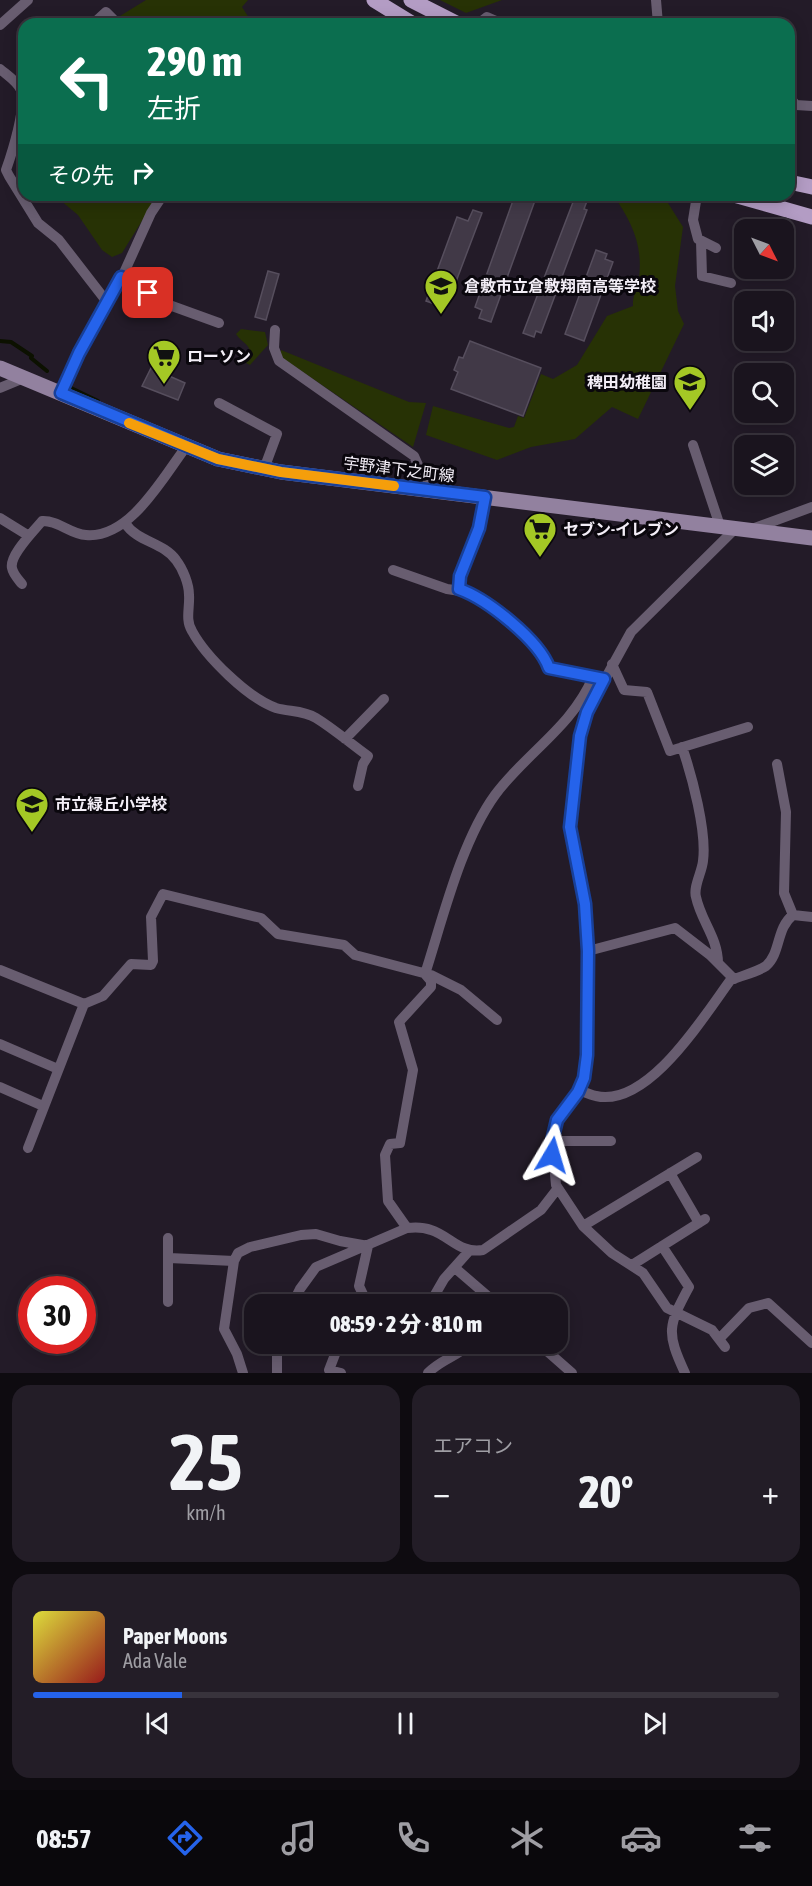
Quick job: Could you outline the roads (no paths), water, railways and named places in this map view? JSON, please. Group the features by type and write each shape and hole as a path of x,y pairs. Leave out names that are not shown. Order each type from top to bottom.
{"main road":[{"path":"374,0 403,18"},
{"path":"411,0 446,18"},
{"path":"795,183 812,187"},
{"path":"755,201 812,217"},
{"name":"宇野津下之町線","path":"0,368 186,447 218,459 264,469 812,538"}],"street":[{"path":"0,25 28,0"},
{"path":"656,0 658,18"},
{"path":"100,18 106,12 112,18"},
{"path":"0,69 18,85"},
{"path":"795,104 812,106"},
{"path":"18,130 6,170 18,190"},
{"path":"10,158 18,149"},
{"path":"25,201 38,223 59,240 107,302"},
{"path":"61,393 79,353 159,201"},
{"path":"696,201 693,220 698,239 716,248"},
{"path":"701,241 702,276 731,283"},
{"path":"121,277 161,302 219,323"},
{"path":"275,330 274,348 279,361 414,456 429,490"},
{"path":"0,388 24,378"},
{"path":"219,403 277,434 264,469"},
{"path":"693,445 720,526"},
{"path":"22,584 12,572 11,564 18,550 42,521 50,520 86,535 112,530 125,523 186,447"},
{"path":"459,589 460,576 479,528 485,497"},
{"path":"425,974 463,859 494,796 564,722 584,695 612,664 631,632 742,529 812,507"},
{"path":"0,519 29,536"},
{"path":"125,523 131,533 168,552 176,560 189,593 188,621 192,631 214,659 257,699 277,708 302,712 315,718 368,756 363,764 358,786"},
{"path":"393,570 447,589 459,589 490,607 539,648 549,668 599,678"},
{"path":"612,664 624,690 647,692 670,751 748,727"},
{"path":"599,678 580,736 570,827 582,882 588,951 587,1055 584,1078 579,1090 557,1120 552,1141 553,1170 558,1188 583,1226 612,1253 632,1265 650,1280 667,1308 701,1323 722,1343 749,1308 768,1303 812,1343"},
{"path":"345,739 384,699"},
{"path":"682,747 693,778 702,841 703,861 695,896 718,948 718,963"},
{"path":"777,764 786,812 784,892 793,915"},
{"path":"0,970 84,1004 103,996 131,964 151,965 153,961 152,917 163,894 261,918 278,934 344,945 355,955 425,974 454,986 497,1020"},
{"path":"588,951 675,928 718,963 734,980 765,966 772,959 780,931 786,920 793,915 812,917"},
{"path":"407,1228 388,1201 385,1155 390,1144 400,1143 413,1070 399,1022 430,987 431,981 425,974"},
{"path":"579,1090 597,1097 613,1096 654,1076 672,1059 732,978"},
{"path":"28,1148 84,1004"},
{"path":"0,1044 58,1069"},
{"path":"0,1088 43,1106"},
{"path":"552,1141 612,1141"},
{"path":"583,1226 697,1157"},
{"path":"632,1265 702,1221 670,1173"},
{"path":"298,1294 316,1267 407,1228 421,1227 433,1230 462,1249 483,1250 541,1210 558,1188"},
{"path":"243,1373 237,1354 224,1329 234,1261 238,1253 250,1247 301,1235 316,1234 368,1246"},
{"path":"168,1239 168,1302"},
{"path":"363,1294 359,1286 368,1246"},
{"path":"662,1246 689,1287 675,1313 671,1326 671,1339 685,1373"},
{"path":"435,1294 444,1279 469,1251"},
{"path":"169,1258 234,1261"},
{"path":"455,1268 485,1294"},
{"path":"277,1354 277,1373"},
{"path":"335,1354 329,1370 341,1373"},
{"path":"428,1373 435,1366 457,1354"},
{"path":"550,1354 572,1373"}],"waterway":[{"path":"0,341 11,342 32,356 31,358 47,371"},
{"path":"69,387 98,401"}],"place":[{"name":"倉敷市立倉敷翔南高等学校","path":"441,315"},
{"name":"ローソン","path":"164,385"},
{"name":"稗田幼稚園","path":"690,411"},
{"name":"セブン-イレブン","path":"540,558"},
{"name":"市立緑丘小学校","path":"32,833"}]}
